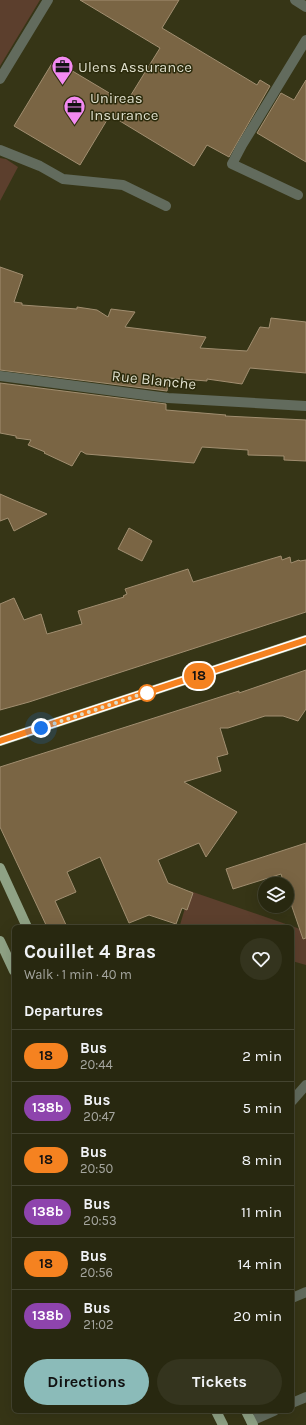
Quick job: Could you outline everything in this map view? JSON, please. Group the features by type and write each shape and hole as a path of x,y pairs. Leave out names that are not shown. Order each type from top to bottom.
{"main road":[{"path":"0,741 306,640"},
{"path":"0,868 26,925"},
{"path":"0,941 12,967"},
{"path":"217,1413 223,1425"},
{"path":"247,1413 252,1423"}],"street":[{"path":"0,79 48,0"},
{"path":"295,0 306,7"},
{"path":"298,195 232,164 306,40"},
{"path":"0,150 40,166 63,179 123,185 166,206"},
{"name":"Rue Blanche","path":"0,376 168,398 306,406"},
{"path":"294,1099 306,1085"},
{"path":"294,1297 306,1292"},
{"path":"294,1402 306,1397"},
{"path":"252,1423 270,1413"}],"shaded area":[{"path":"0,0 40,0 0,66"},
{"path":"0,158 6,159 18,167 0,201"},
{"path":"190,891 289,925 180,925"},
{"path":"294,927 306,931 306,965 294,962"}],"building":[{"path":"80,0 179,0 162,28 257,85 260,80 270,86 229,157 207,145 194,166 110,115 80,165 14,126 54,60 126,103 160,48"},
{"path":"306,80 306,162 257,133 281,93 294,100"},
{"path":"0,267 23,275 14,302 22,303 22,305 77,309 77,307 97,310 108,317 111,309 135,312 125,327 206,337 200,348 247,351 260,327 269,328 271,318 306,322 306,373 250,368 242,384 207,379 207,381 169,378 167,391 0,370"},
{"path":"0,383 166,404 166,410 226,415 225,416 306,420 306,461 284,460 284,456 248,455 248,450 202,447 194,463 86,454 81,451 72,466 28,445 31,440 16,438 16,436 0,433"},
{"path":"0,494 47,514 14,531 8,518 0,521"},
{"path":"129,528 152,541 142,561 118,549"},
{"path":"281,556 282,560 290,557 291,563 299,560 306,560 306,612 29,702 0,710 0,604 14,598 24,620 41,614 47,634 82,624 78,611 124,597 123,596 127,594 125,589 188,569 193,582"},
{"path":"306,670 306,709 298,721 283,716 265,716 228,728 220,728 228,754 217,757 221,771 184,782 237,812 206,857 199,843 158,860 168,883 193,893 187,910 182,908 176,924 149,915 129,923 100,857 67,872 76,892 55,901 66,925 46,925 0,827 0,767 239,691 239,693"},
{"path":"306,843 306,938 303,939 294,913 294,877 282,877 281,874 271,877 258,877 258,881 233,889 226,869"}],"bus line":[{"name":"18","path":"0,741 306,640"}],"place":[{"name":"Ulens Assurance","path":"63,86"},
{"name":"Unireas Insurance","path":"75,126"}],"route":[{"path":"41,728 154,690 147,693"}]}
